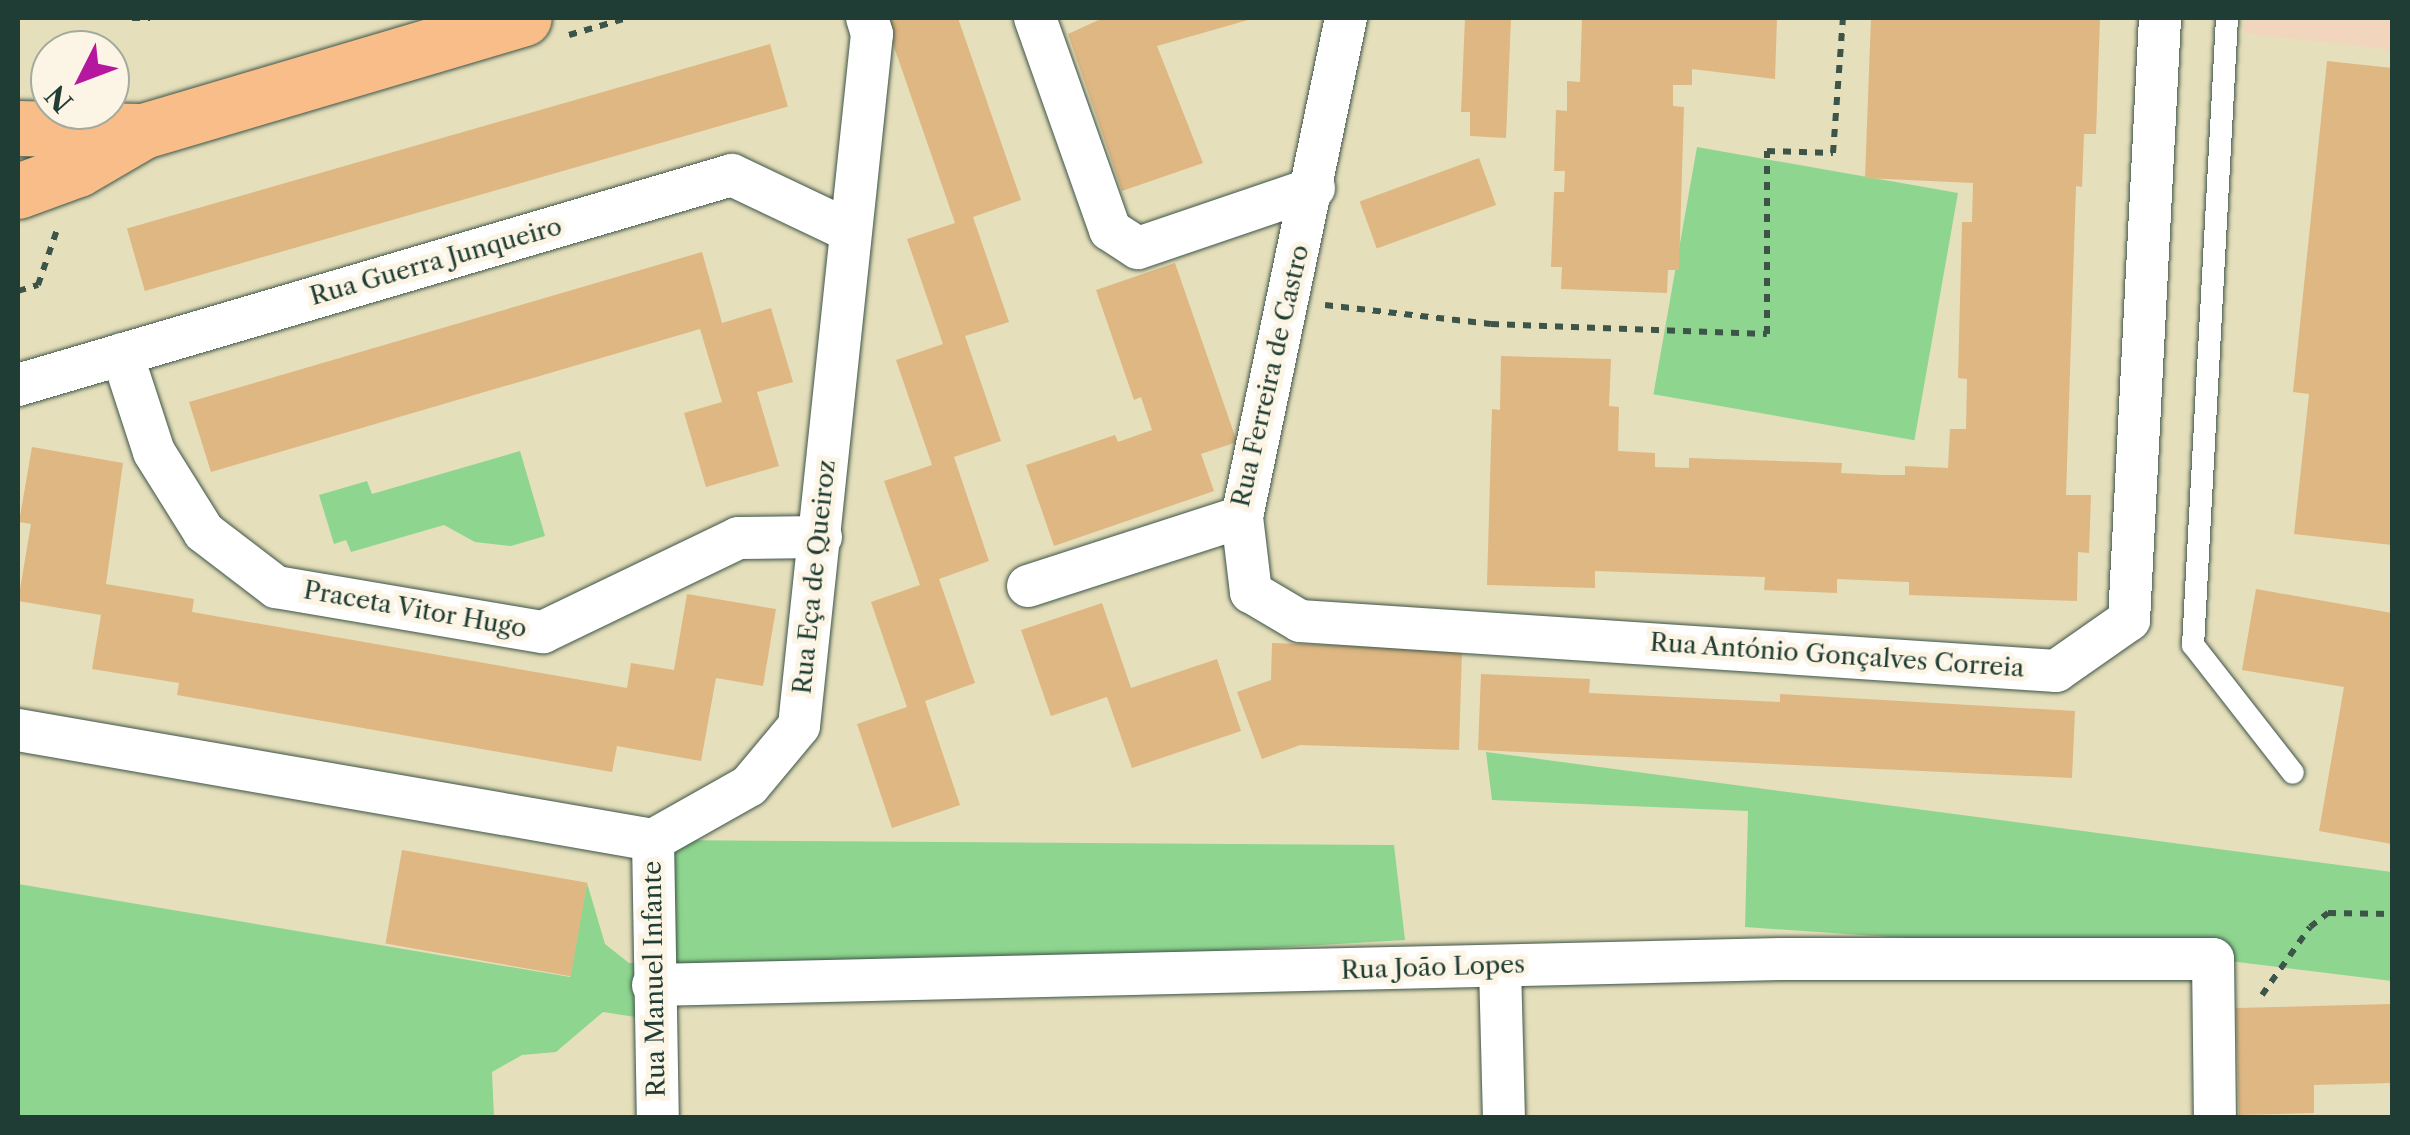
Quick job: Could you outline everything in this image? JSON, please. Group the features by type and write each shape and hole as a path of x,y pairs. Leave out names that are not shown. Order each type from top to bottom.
{"main road":[{"path":"18,192 78,169 143,131 524,18"},
{"path":"18,128 143,131"}],"street":[{"name":"Rua Eça de Queiroz","path":"653,840 750,786 799,726 821,537 848,230 872,34 867,18"},
{"path":"1034,18 1110,230 1138,248 1314,188"},
{"name":"Rua Ferreira de Castro","path":"1028,586 1242,516 1314,188 1346,18"},
{"name":"Rua António Gonçalves Correia","path":"1242,516 1251,592 1300,622 2056,671 2129,620 2160,18"},
{"name":"Rua Guerra Junqueiro","path":"18,384 732,175 848,230"},
{"name":"Praceta Vitor Hugo","path":"122,354 154,452 204,532 276,586 543,632 738,538 821,537"},
{"path":"18,730 653,840"},
{"name":"Rua Manuel Infante","path":"653,840 658,1118"},
{"name":"Rua João Lopes","path":"654,985 1500,966 2213,959 2215,1118"},
{"path":"1500,966 1504,1118"}],"lane":[{"path":"2226,18 2193,645 2294,773"}],"path":[{"path":"132,18 150,18"},
{"path":"1289,302 1491,324 1767,334 1767,151 1833,153 1843,18"},
{"path":"18,291 38,285"},
{"path":"2262,995 2310,927 2328,913 2392,914"}],"shaded area":[{"path":"2245,18 2392,18 2392,50 2244,33"}],"green space":[{"path":"1697,147 1958,193 1914,440 1653,394"},
{"path":"520,451 545,536 511,546 475,542 444,525 351,552 346,540 334,544 319,495 367,481 372,494"},
{"path":"1486,752 2392,872 2392,981 2213,959 1745,927 1748,811 1492,800"},
{"path":"653,840 1394,845 1405,940 669,983"},
{"path":"587,883 605,944 629,963 653,963 655,1020 603,1012 556,1052 522,1055 492,1072 494,1117 18,1117 18,884 570,977"}],"building":[{"path":"884,18 958,18 1021,200 973,217 1009,322 965,336 1001,441 954,457 989,561 939,579 975,683 925,701 960,805 892,828 857,724 907,707 871,602 920,585 884,481 932,465 896,360 943,344 907,239 955,223"},
{"path":"1103,18 1255,18 1157,46 1203,163 1122,191 1068,34"},
{"path":"1465,18 1511,18 1506,138 1470,136 1470,112 1461,112"},
{"path":"1582,18 1777,18 1775,79 1692,69 1692,85 1673,85 1673,106 1684,107 1679,270 1668,270 1667,293 1561,289 1562,267 1551,267 1554,192 1564,192 1565,171 1554,171 1556,110 1567,111 1567,81 1580,82"},
{"path":"1871,18 2100,18 2096,134 2084,134 2082,187 2076,186 2066,495 2091,495 2089,553 2078,552 2077,601 1909,595 1909,582 1837,579 1837,593 1764,590 1765,577 1595,571 1595,588 1487,585 1492,409 1500,410 1501,356 1611,359 1609,406 1619,407 1618,451 1655,453 1655,467 1689,468 1689,458 1842,463 1841,473 1883,475 1905,475 1905,466 1948,468 1950,429 1966,429 1967,379 1958,378 1962,222 1972,222 1973,183 1865,178"},
{"path":"770,44 788,106 145,291 127,228"},
{"path":"2327,61 2392,68 2392,545 2294,534 2309,394 2293,392"},
{"path":"1479,158 1496,205 1377,248 1360,201"},
{"path":"702,252 722,323 771,308 793,382 757,392 779,466 706,487 684,413 722,402 700,329 211,472 189,402"},
{"path":"1175,263 1237,442 1201,454 1214,491 1054,546 1026,465 1115,435 1118,442 1152,430 1141,397 1134,400 1096,290"},
{"path":"32,447 123,463 106,584 194,599 192,612 627,688 631,663 674,670 687,594 776,609 763,686 716,678 701,761 617,746 612,772 177,695 179,683 92,669 101,615 18,601 31,524 19,522"},
{"path":"2256,589 2392,613 2392,844 2319,831 2344,687 2242,670"},
{"path":"1102,603 1131,688 1217,659 1241,731 1132,768 1107,697 1051,716 1021,630"},
{"path":"1272,643 1462,650 1459,750 1300,745 1262,759 1237,692 1271,680"},
{"path":"1481,674 1590,679 1589,693 1780,702 1780,694 2075,711 2072,778 1478,750"},
{"path":"402,850 587,883 571,976 386,944"},
{"path":"2392,1004 2392,1083 2314,1085 2314,1113 2239,1115 2236,1008"}]}
